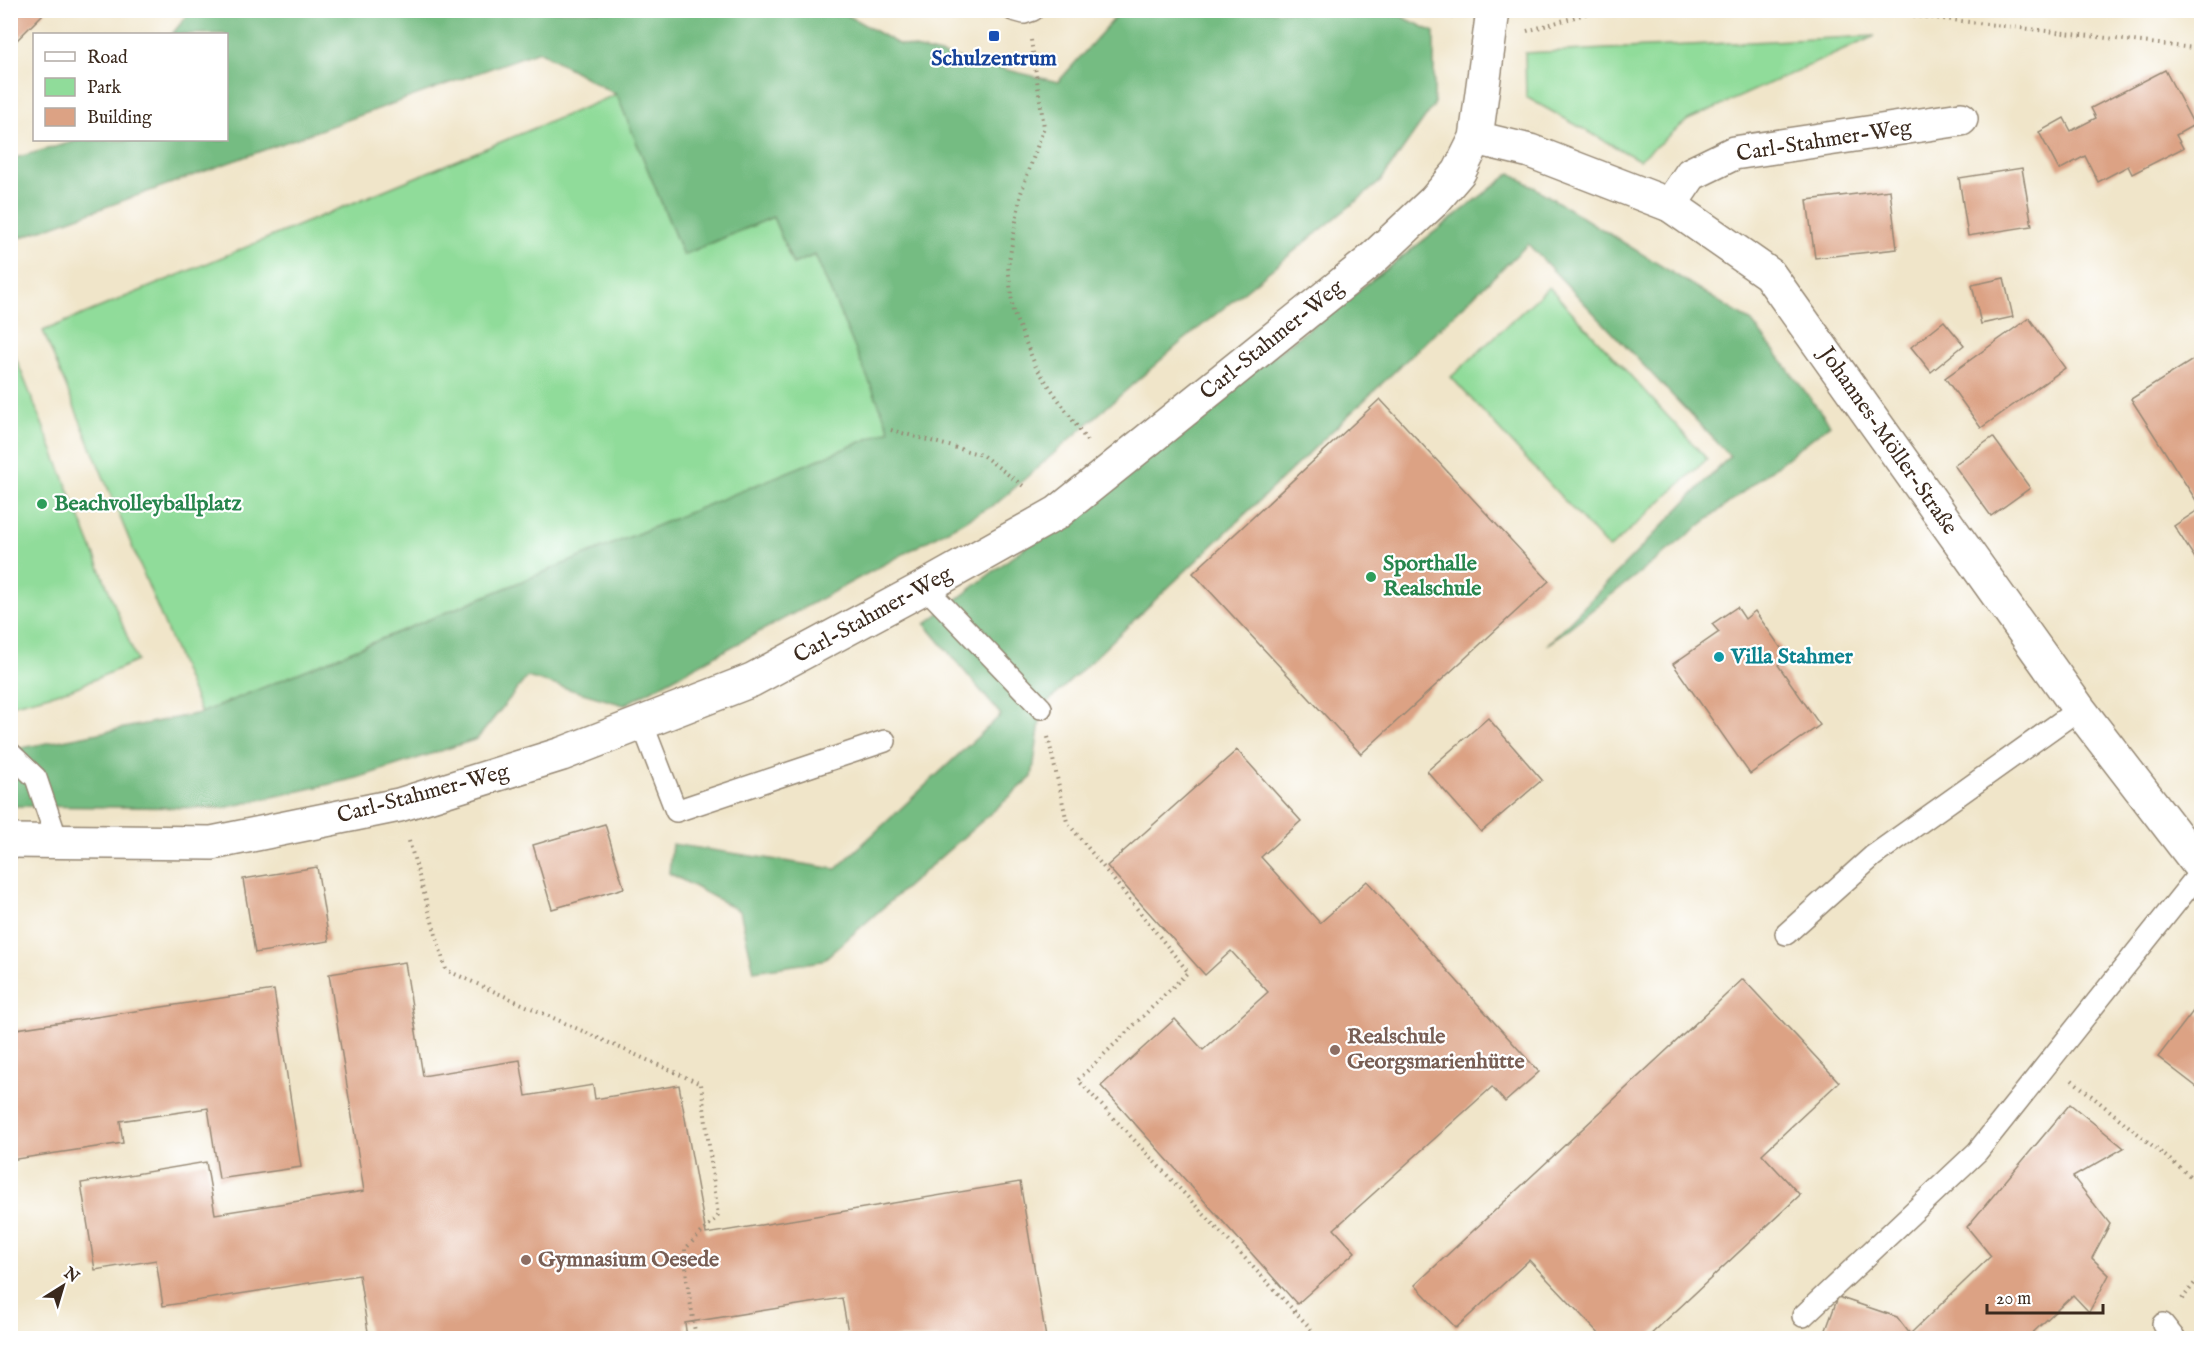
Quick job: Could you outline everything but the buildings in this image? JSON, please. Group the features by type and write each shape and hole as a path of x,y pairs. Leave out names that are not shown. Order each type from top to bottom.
{"street":[{"name":"Carl-Stahmer-Weg","path":"10,841 212,843 399,805 562,754 752,680 925,587 1057,513 1369,262 1434,201 1459,172 1476,138 1493,10"},
{"name":"Carl-Stahmer-Weg","path":"1670,205 1691,174 1734,153 1961,119"},
{"name":"Johannes-Möller-Straße","path":"1476,138 1530,151 1670,205 1769,274 2079,709 2202,870"}],"lane":[{"path":"925,587 1041,708"},
{"path":"1786,934 1873,856 2079,709"},
{"path":"642,723 676,811 885,741"},
{"path":"10,753 36,778 57,840"},
{"path":"1803,1316 1977,1152 2202,870"}],"path":[{"path":"1866,10 2202,49"},
{"path":"1023,11 1034,51 1044,127 1021,193 1008,266 1013,312 1036,367 1076,428 1112,471"},
{"path":"891,430 982,455 1057,513"},
{"path":"1041,708 1067,822 1188,972 1078,1080 1312,1330 1304,1338"},
{"path":"399,805 446,970 701,1084 718,1215 685,1249 687,1281 696,1338"},
{"path":"2049,1061 2202,1186"}],"green space":[{"path":"191,11 840,11 898,44 1058,82 1121,11 1390,11 1434,32 1434,105 1380,182 1179,344 996,504 624,705 527,677 477,739 357,778 224,808 11,806 11,750 201,713 890,430 815,255 793,264 773,217 683,255 617,95 539,51 11,241 11,159 76,141 228,141 228,33 173,33"},
{"path":"1875,36 1688,120 1639,160 1526,97 1525,53"},
{"path":"617,94 683,255 773,217 793,264 815,255 891,430 201,713 43,331"},
{"path":"1511,173 1752,322 1830,424 1547,645 1730,456 1528,244 1042,708 1032,777 822,961 754,971 740,911 669,873 672,844 836,869 1001,715 925,624"},
{"path":"1549,287 1707,459 1609,549 1451,377"},
{"name":"Beachvolleyballplatz","path":"11,346 137,661 72,689 11,705"}],"place":[{"name":"Schulzentrum","path":"994,36"},
{"name":"Beachvolleyballplatz","path":"42,504"},
{"name":"Sporthalle Realschule","path":"1371,577"},
{"name":"Villa Stahmer","path":"1719,657"},
{"name":"Realschule Georgsmarienhütte","path":"1335,1050"},
{"name":"Gymnasium Oesede","path":"526,1260"}]}
